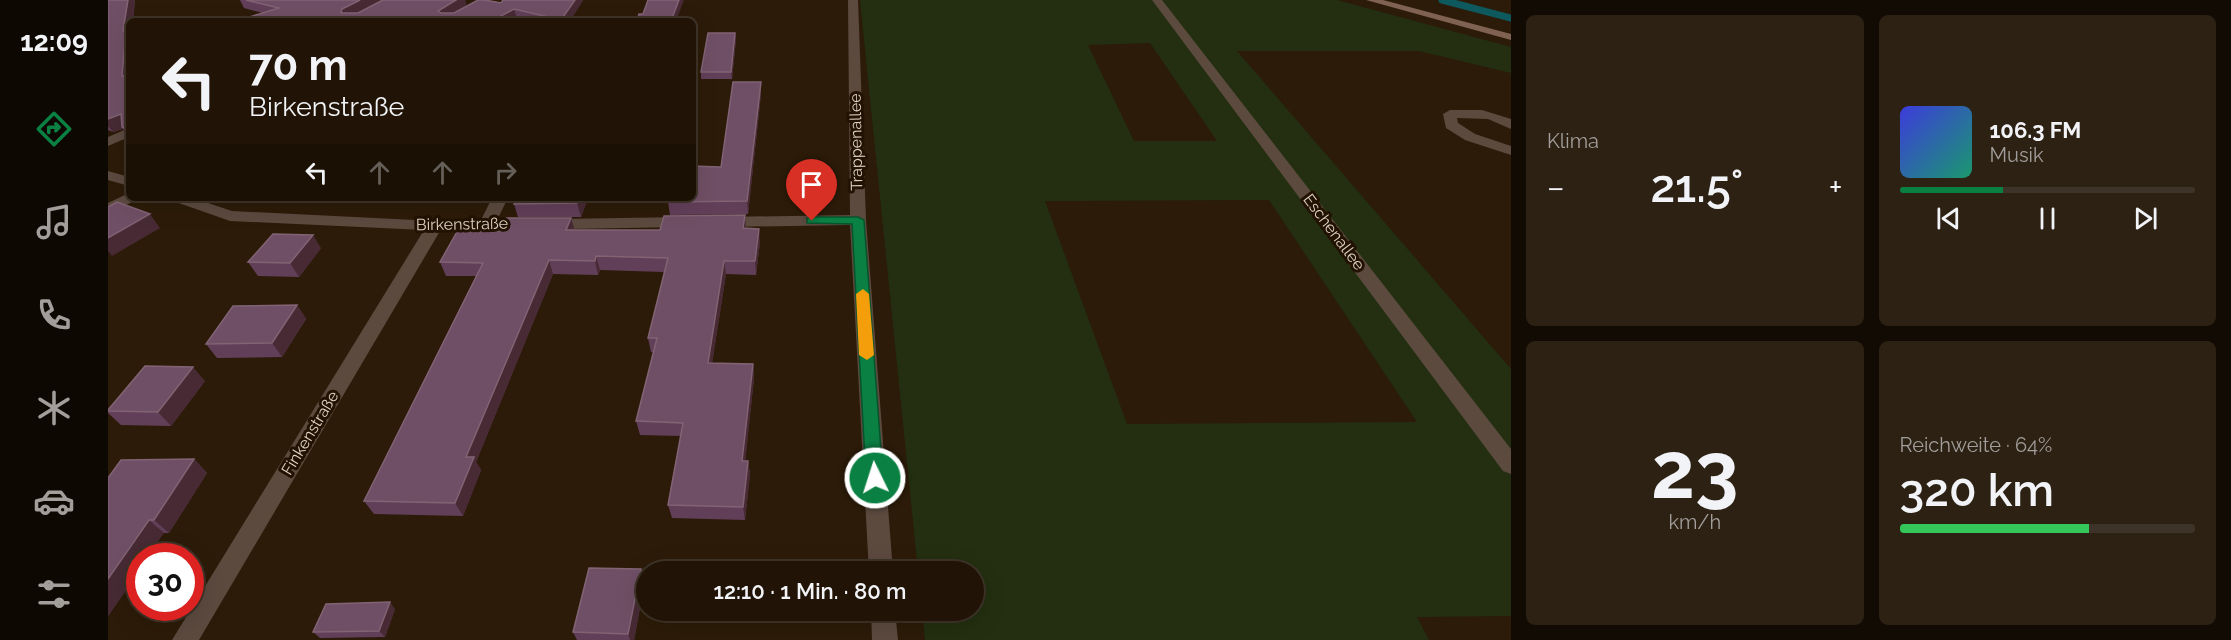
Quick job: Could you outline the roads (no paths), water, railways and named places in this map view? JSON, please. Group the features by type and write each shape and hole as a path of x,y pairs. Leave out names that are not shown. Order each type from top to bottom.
{"main road":[{"path":"1371,0 1511,37"}],"street":[{"name":"Trappenallee","path":"853,0 858,220 880,561"},
{"name":"Eschenallee","path":"1156,0 1511,465"},
{"path":"1511,125 1502,118 1475,112 1450,114 1451,125 1470,137 1511,151"},
{"path":"108,142 126,133"},
{"path":"108,176 126,181"},
{"path":"108,209 126,200"},
{"name":"Birkenstraße","path":"187,201 230,216 435,226 858,220"},
{"path":"487,224 498,201"},
{"name":"Finkenstraße","path":"185,640 435,226"},
{"path":"884,621 885,640"}],"waterway":[{"path":"1442,0 1511,18"}]}
